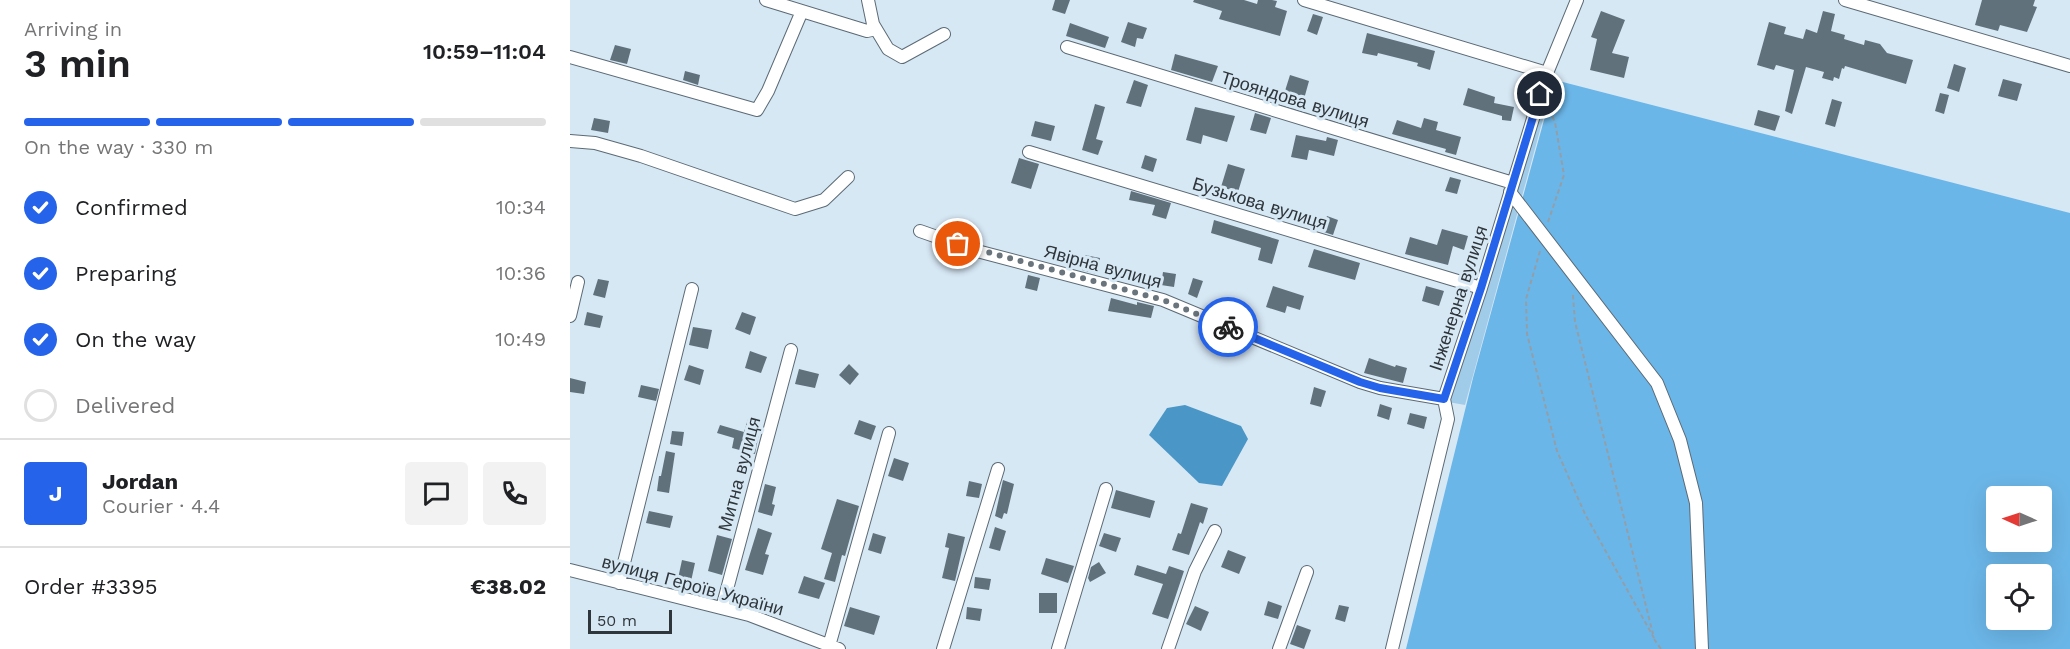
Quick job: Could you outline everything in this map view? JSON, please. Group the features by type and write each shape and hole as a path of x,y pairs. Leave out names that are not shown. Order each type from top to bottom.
{"street":[{"path":"766,0 867,31 872,30 873,24"},
{"path":"868,0 873,24 888,49 902,57 944,34"},
{"path":"1304,0 1547,73"},
{"name":"Інженерна вулиця","path":"1392,649 1448,418 1444,399 1481,288 1547,73 1577,0"},
{"path":"1845,0 2070,66"},
{"path":"570,57 757,110 768,91 802,11"},
{"name":"Трояндова вулиця","path":"1067,47 1512,188"},
{"path":"570,141 596,143 641,156 795,209 824,200 848,177"},
{"name":"Бузькова вулиця","path":"1029,152 1481,288"},
{"path":"1512,188 1544,235 1657,383 1680,440 1696,503 1702,649"},
{"name":"Явірна вулиця","path":"920,231 977,251 1163,300 1360,382 1380,388 1444,399"},
{"path":"570,316 578,282"},
{"path":"619,583 692,289"},
{"name":"Митна вулиця","path":"722,608 791,350"},
{"path":"834,647 889,433"},
{"path":"943,649 998,469"},
{"path":"1058,649 1106,489"},
{"path":"1168,649 1195,571 1215,531"},
{"name":"вулиця Героїв України","path":"570,570 722,608 775,624 834,647"},
{"path":"1279,649 1307,572"}],"path":[{"path":"1540,94 1555,122 1564,175 1526,299 1527,334 1557,450 1585,514 1661,649"},
{"path":"1573,292 1575,322 1654,638"}],"shaded area":[{"path":"1546,77 1554,79 1465,405 1448,402"},
{"path":"1555,80 2070,213 2070,649 1406,649 1473,378"},
{"path":"1185,405 1241,426 1248,439 1222,486 1199,483 1149,435 1167,408"}],"building":[{"path":"1055,0 1070,0 1065,14 1052,10"},
{"path":"1194,0 1244,0 1257,4 1258,0 1272,0 1277,1 1275,7 1287,11 1280,36 1219,19 1222,11 1193,2"},
{"path":"1982,0 2035,0 2033,6 2037,7 2027,32 2000,25 1998,31 1975,25"},
{"path":"1601,11 1625,20 1612,53 1629,57 1624,78 1590,70 1597,39 1591,37"},
{"path":"1823,11 1835,14 1831,31 1845,35 1844,39 1864,45 1865,40 1880,44 1887,53 1913,60 1906,84 1845,66 1844,69 1842,68 1839,79 1834,77 1833,81 1822,78 1824,72 1806,67 1792,114 1785,111 1794,70 1776,65 1774,70 1757,65 1769,22 1786,27 1784,34 1803,39 1806,29 1817,33"},
{"path":"1313,14 1323,17 1317,35 1307,31"},
{"path":"1128,22 1147,28 1143,39 1137,38 1135,47 1121,42"},
{"path":"1070,23 1109,37 1105,48 1066,36"},
{"path":"1367,33 1435,51 1430,70 1417,66 1418,63 1378,53 1377,56 1362,53"},
{"path":"615,45 631,49 627,64 610,60"},
{"path":"1175,54 1218,66 1212,82 1171,70"},
{"path":"1954,64 1966,68 1959,92 1947,88"},
{"path":"685,71 700,75 698,85 683,80"},
{"path":"1290,75 1309,81 1304,99 1284,94"},
{"path":"2003,79 2022,84 2017,101 1998,96"},
{"path":"1134,80 1148,85 1141,107 1126,103"},
{"path":"1468,88 1495,97 1494,103 1514,107 1511,121 1502,120 1502,116 1463,105"},
{"path":"1940,93 1949,95 1944,114 1935,111"},
{"path":"1832,99 1842,102 1835,127 1825,124"},
{"path":"1095,104 1105,107 1096,139 1103,141 1098,155 1082,150"},
{"path":"1195,107 1235,116 1227,142 1203,135 1201,144 1186,140"},
{"path":"1758,110 1780,116 1775,131 1754,125"},
{"path":"1255,113 1271,118 1266,134 1250,130"},
{"path":"594,118 610,121 608,133 591,130"},
{"path":"1424,118 1438,122 1436,130 1461,137 1456,155 1445,152 1446,149 1392,134 1397,120 1421,128"},
{"path":"1035,121 1055,126 1051,141 1031,136"},
{"path":"1296,135 1326,141 1327,137 1338,140 1334,156 1309,150 1307,160 1291,157"},
{"path":"1145,155 1157,159 1153,172 1141,168"},
{"path":"1019,158 1039,164 1031,189 1011,183"},
{"path":"1228,164 1245,169 1238,192 1221,187"},
{"path":"1450,177 1461,180 1457,194 1445,191"},
{"path":"1131,191 1171,203 1166,219 1152,215 1155,205 1129,200"},
{"path":"1327,216 1338,220 1333,235 1321,231"},
{"path":"1214,220 1279,240 1272,264 1258,260 1261,248 1211,233"},
{"path":"1442,229 1468,236 1464,250 1453,246 1448,265 1405,254 1410,237 1437,245"},
{"path":"1314,249 1360,263 1355,280 1308,267"},
{"path":"1085,255 1100,258 1097,274 1082,270"},
{"path":"1163,272 1176,274 1174,287 1161,285"},
{"path":"1028,275 1040,278 1037,291 1025,288"},
{"path":"1193,278 1203,281 1197,298 1188,294"},
{"path":"598,279 609,281 605,298 593,295"},
{"path":"1273,286 1304,296 1300,310 1287,306 1285,313 1266,307"},
{"path":"1426,286 1444,291 1439,306 1422,301"},
{"path":"1111,298 1137,305 1137,302 1154,306 1151,318 1108,311"},
{"path":"587,312 603,316 600,328 584,325"},
{"path":"742,312 756,317 750,335 735,329"},
{"path":"693,327 712,330 708,349 689,345"},
{"path":"750,351 767,357 761,373 745,368"},
{"path":"1369,358 1395,367 1396,365 1407,368 1403,383 1364,373"},
{"path":"849,364 859,374 850,385 839,375"},
{"path":"689,365 704,370 700,385 684,380"},
{"path":"799,369 819,374 815,388 795,384"},
{"path":"570,378 586,382 584,394 570,392"},
{"path":"641,385 659,389 656,401 638,397"},
{"path":"1314,387 1326,391 1321,407 1310,404"},
{"path":"1380,404 1392,408 1389,420 1377,416"},
{"path":"1410,413 1427,417 1424,429 1407,424"},
{"path":"748,419 761,423 755,454 732,448 734,438 717,433 720,425 744,432"},
{"path":"859,420 876,426 871,440 854,434"},
{"path":"672,431 684,432 682,446 670,444"},
{"path":"666,451 675,453 669,493 657,491"},
{"path":"894,458 909,463 903,481 888,476"},
{"path":"1003,480 1014,484 1007,514 1004,513 1002,519 995,516"},
{"path":"969,481 982,484 979,498 966,496"},
{"path":"765,484 776,487 772,516 758,512"},
{"path":"1116,490 1155,501 1150,518 1111,508"},
{"path":"837,499 859,506 835,582 824,579 832,553 821,549"},
{"path":"1191,503 1208,508 1203,524 1200,522 1189,555 1172,550 1178,533 1181,534"},
{"path":"649,511 673,516 670,528 646,523"},
{"path":"995,527 1006,531 1000,551 989,548"},
{"path":"758,528 772,533 765,554 769,555 763,575 745,570"},
{"path":"873,533 886,537 881,554 868,550"},
{"path":"948,533 965,537 955,581 942,578 949,548 945,547"},
{"path":"1104,533 1121,538 1116,552 1099,546"},
{"path":"717,535 732,539 722,575 708,571"},
{"path":"1228,550 1246,557 1239,574 1221,567"},
{"path":"1046,558 1074,566 1068,583 1041,574"},
{"path":"682,560 695,563 690,586 677,583"},
{"path":"1099,562 1106,573 1090,582 1088,578 1091,567"},
{"path":"1137,565 1166,574 1169,566 1184,571 1168,619 1152,614 1163,584 1134,575"},
{"path":"804,576 825,583 819,599 798,593"},
{"path":"975,577 991,579 989,590 974,588"},
{"path":"1039,593 1057,593 1057,613 1039,613"},
{"path":"1268,601 1282,606 1278,619 1264,615"},
{"path":"1339,605 1349,607 1345,622 1335,619"},
{"path":"1195,606 1209,612 1201,631 1186,624"},
{"path":"850,607 880,616 874,635 844,626"},
{"path":"967,607 982,609 980,621 966,619"},
{"path":"1297,625 1311,630 1304,649 1290,644"}],"way so far":[{"path":"958,244 1163,300 1228,327"}],"route":[{"path":"1228,327 1360,382 1380,388 1444,399 1481,288 1540,94"}]}
